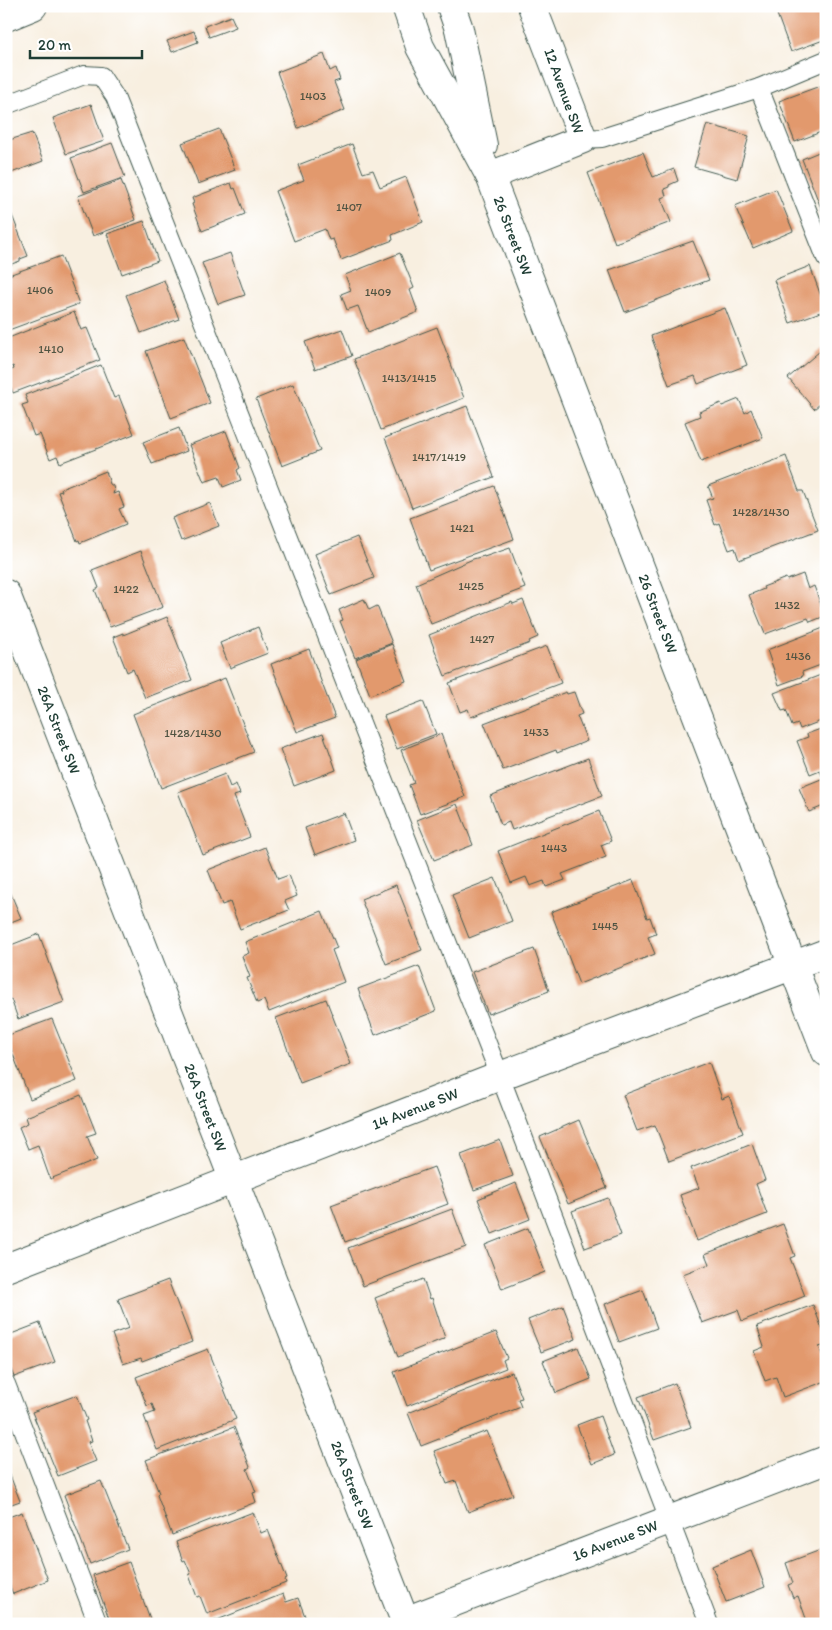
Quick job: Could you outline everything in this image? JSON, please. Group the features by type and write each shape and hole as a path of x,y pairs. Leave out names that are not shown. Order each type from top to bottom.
{"street":[{"path":"6,17 33,6"},
{"name":"26 Street SW","path":"406,6 420,47 490,176 826,1052"},
{"name":"26 Street SW","path":"451,6 459,28 490,176"},
{"name":"12 Avenue SW","path":"490,176 583,139 532,6"},
{"name":"26A Street SW","path":"6,594 405,1622"},
{"name":"14 Avenue SW","path":"6,1268 500,1076 826,953"},
{"name":"16 Avenue SW","path":"405,1622 826,1460"}],"lane":[{"path":"583,139 602,138 760,88 826,60"},
{"path":"6,105 84,75 101,76 115,98 500,1076 709,1624"},
{"path":"760,88 826,258"},
{"path":"6,1384 98,1624"}],"building":[{"path":"774,6 826,6 826,39 791,52"},
{"path":"231,16 236,27 209,37 205,26"},
{"path":"194,31 198,42 172,52 167,41"},
{"path":"324,54 330,71 336,68 340,80 334,82 345,110 298,128 277,72"},
{"path":"820,86 826,102 826,130 795,142 779,101"},
{"path":"91,104 104,141 66,154 53,118"},
{"path":"707,124 749,136 737,179 694,167"},
{"path":"219,129 235,170 198,184 182,143"},
{"path":"32,133 43,161 6,175 6,141"},
{"path":"112,143 125,177 84,192 71,158"},
{"path":"352,144 363,173 373,170 380,187 406,177 423,222 392,235 393,240 341,260 333,239 329,240 325,229 294,241 275,191 304,180 298,165"},
{"path":"826,149 826,221 802,159"},
{"path":"643,152 653,177 674,169 678,181 664,189 666,196 661,198 671,222 615,243 588,173"},
{"path":"121,180 136,220 93,236 78,196"},
{"path":"231,183 233,189 235,188 245,214 202,231 192,204 194,203 192,198"},
{"path":"776,189 793,231 753,248 735,206"},
{"path":"6,200 28,256 6,266"},
{"path":"144,221 158,261 122,274 107,234"},
{"path":"693,241 709,280 625,312 609,270"},
{"path":"230,253 245,295 218,304 202,263"},
{"path":"400,253 414,288 410,290 418,312 368,332 358,306 347,310 341,294 351,290 345,275"},
{"path":"61,256 79,304 6,331 6,276"},
{"path":"810,266 826,310 790,323 774,280"},
{"path":"164,280 179,319 141,333 126,295"},
{"path":"725,308 747,365 698,384 695,376 669,385 651,336"},
{"path":"74,312 81,330 87,328 100,360 13,393 6,375 6,372 14,369 13,366 6,369 6,339"},
{"path":"437,327 464,398 381,430 354,359"},
{"path":"342,329 352,356 315,369 305,342"},
{"path":"184,337 210,403 171,418 146,351"},
{"path":"826,346 826,399 814,409 788,378"},
{"path":"101,365 114,398 119,396 134,434 60,463 57,456 50,459 40,434 34,436 22,405 28,403 25,395"},
{"path":"293,384 320,451 282,466 256,399"},
{"path":"739,399 745,413 751,409 763,438 701,462 685,422 700,416 699,412 721,403 722,406"},
{"path":"467,406 494,477 412,508 385,438"},
{"path":"179,428 187,451 152,464 143,442"},
{"path":"226,431 240,468 237,470 241,480 223,487 219,477 204,482 189,445"},
{"path":"786,456 799,491 803,491 818,530 739,560 735,548 729,550 719,523 715,525 706,500 713,498 708,486"},
{"path":"106,471 110,484 113,486 113,494 118,492 124,507 119,509 126,524 80,543 79,540 77,541 58,492 62,491 61,489"},
{"path":"494,486 514,539 429,570 410,518"},
{"path":"210,503 219,526 181,541 172,518"},
{"path":"357,537 374,578 331,595 315,554"},
{"path":"510,548 525,588 431,624 416,584 473,559"},
{"path":"141,551 163,607 110,627 95,590 99,588 92,570"},
{"path":"803,574 808,589 814,586 825,616 810,622 808,618 765,634 749,595 786,578 787,580"},
{"path":"364,599 369,610 377,606 392,643 355,658 340,621 343,620 339,610"},
{"path":"523,600 538,637 529,641 530,643 445,676 429,635 512,602 513,604"},
{"path":"167,617 192,680 145,698 133,669 127,672 113,637 123,633 123,635"},
{"path":"258,627 268,653 230,668 220,643"},
{"path":"826,627 826,663 802,672 803,676 779,685 767,650"},
{"path":"392,644 406,681 370,695 356,659"},
{"path":"547,646 561,683 471,717 468,709 460,712 449,683"},
{"path":"309,649 335,718 297,732 271,664"},
{"path":"826,673 826,719 800,729 798,724 792,726 786,710 782,711 774,693"},
{"path":"225,678 254,752 161,788 133,714"},
{"path":"566,692 567,694 574,692 582,714 577,716 587,741 557,753 556,750 503,770 484,723"},
{"path":"423,701 436,734 397,749 384,716"},
{"path":"826,727 826,774 822,776 820,770 810,774 797,741 808,737 807,734"},
{"path":"323,733 336,770 294,786 280,749"},
{"path":"441,734 465,797 420,814 409,785 414,783 401,750"},
{"path":"588,758 602,796 512,830 509,822 501,825 490,796"},
{"path":"225,774 230,787 236,784 240,794 234,796 250,837 203,855 178,792"},
{"path":"826,777 826,805 809,812 799,788"},
{"path":"457,804 473,845 434,860 417,820"},
{"path":"599,811 611,841 601,845 606,857 562,874 565,880 546,887 544,881 530,886 526,877 511,883 498,851"},
{"path":"344,813 354,840 315,855 305,828"},
{"path":"265,847 278,879 289,875 297,896 285,901 289,910 240,929 230,902 222,905 208,870"},
{"path":"495,878 512,921 469,938 452,895"},
{"path":"633,880 647,918 650,917 656,934 648,937 655,954 579,984 551,912"},
{"path":"6,882 21,918 6,924"},
{"path":"396,885 422,950 386,964 361,899"},
{"path":"322,911 337,948 332,950 344,982 269,1012 264,1000 257,1003 247,978 250,977 242,956 249,953 245,942"},
{"path":"39,934 64,1002 18,1019 11,999 6,1001 6,947"},
{"path":"534,949 549,991 488,1014 472,972"},
{"path":"419,966 436,1011 375,1035 358,989"},
{"path":"326,999 351,1064 300,1083 276,1018"},
{"path":"52,1019 77,1081 30,1099 6,1036"},
{"path":"709,1062 722,1099 729,1096 743,1133 669,1161 655,1125 637,1131 623,1095"},
{"path":"81,1095 96,1133 87,1136 97,1160 50,1179 38,1145 28,1149 19,1127 28,1123 26,1117"},
{"path":"579,1120 607,1188 568,1204 540,1137"},
{"path":"500,1140 513,1176 474,1190 461,1155"},
{"path":"752,1144 765,1180 756,1184 767,1214 697,1241 680,1195 699,1188 691,1168"},
{"path":"434,1167 448,1204 345,1242 331,1205"},
{"path":"516,1183 530,1219 492,1234 478,1199"},
{"path":"608,1198 621,1235 585,1248 572,1211"},
{"path":"452,1209 466,1247 363,1286 348,1248"},
{"path":"783,1224 795,1256 790,1258 805,1296 742,1321 738,1310 702,1323 683,1274 709,1264 705,1254"},
{"path":"528,1228 545,1272 502,1289 485,1245"},
{"path":"423,1279 430,1299 432,1298 445,1338 398,1357 375,1298"},
{"path":"168,1280 192,1342 142,1361 141,1358 123,1364 112,1334 129,1328 118,1299"},
{"path":"643,1290 657,1328 619,1342 605,1304"},
{"path":"813,1305 826,1339 826,1345 819,1347 826,1364 826,1381 783,1397 776,1377 765,1381 754,1351 764,1347 757,1326"},
{"path":"563,1306 576,1339 541,1352 528,1320"},
{"path":"40,1323 55,1362 14,1377 6,1357 6,1336"},
{"path":"496,1332 507,1358 503,1360 506,1368 407,1406 394,1372"},
{"path":"578,1347 591,1379 556,1393 543,1361"},
{"path":"208,1349 236,1419 157,1450 144,1416 155,1412 152,1404 147,1406 136,1377"},
{"path":"512,1372 522,1398 518,1399 521,1407 421,1446 408,1413"},
{"path":"675,1383 691,1427 654,1440 638,1397"},
{"path":"77,1395 87,1420 85,1421 92,1441 88,1442 96,1461 58,1476 32,1412"},
{"path":"600,1416 614,1455 592,1464 577,1425"},
{"path":"234,1427 250,1467 247,1469 256,1492 253,1493 256,1502 172,1535 146,1460"},
{"path":"487,1431 513,1495 468,1512 456,1481 447,1484 434,1451"},
{"path":"6,1465 20,1501 6,1506"},
{"path":"101,1481 128,1549 90,1564 64,1495"},
{"path":"22,1512 48,1580 13,1594 6,1576 6,1518"},
{"path":"253,1512 261,1533 268,1530 287,1579 285,1580 286,1583 207,1614 200,1596 197,1597 189,1575 191,1574 185,1560 183,1561 176,1542"},
{"path":"826,1548 826,1619 808,1624 798,1596 793,1598 788,1585 793,1583 786,1563"},
{"path":"751,1550 765,1587 726,1602 712,1566"},
{"path":"129,1562 152,1624 111,1624 93,1575"},
{"path":"283,1594 286,1602 298,1598 308,1624 207,1624"}]}
